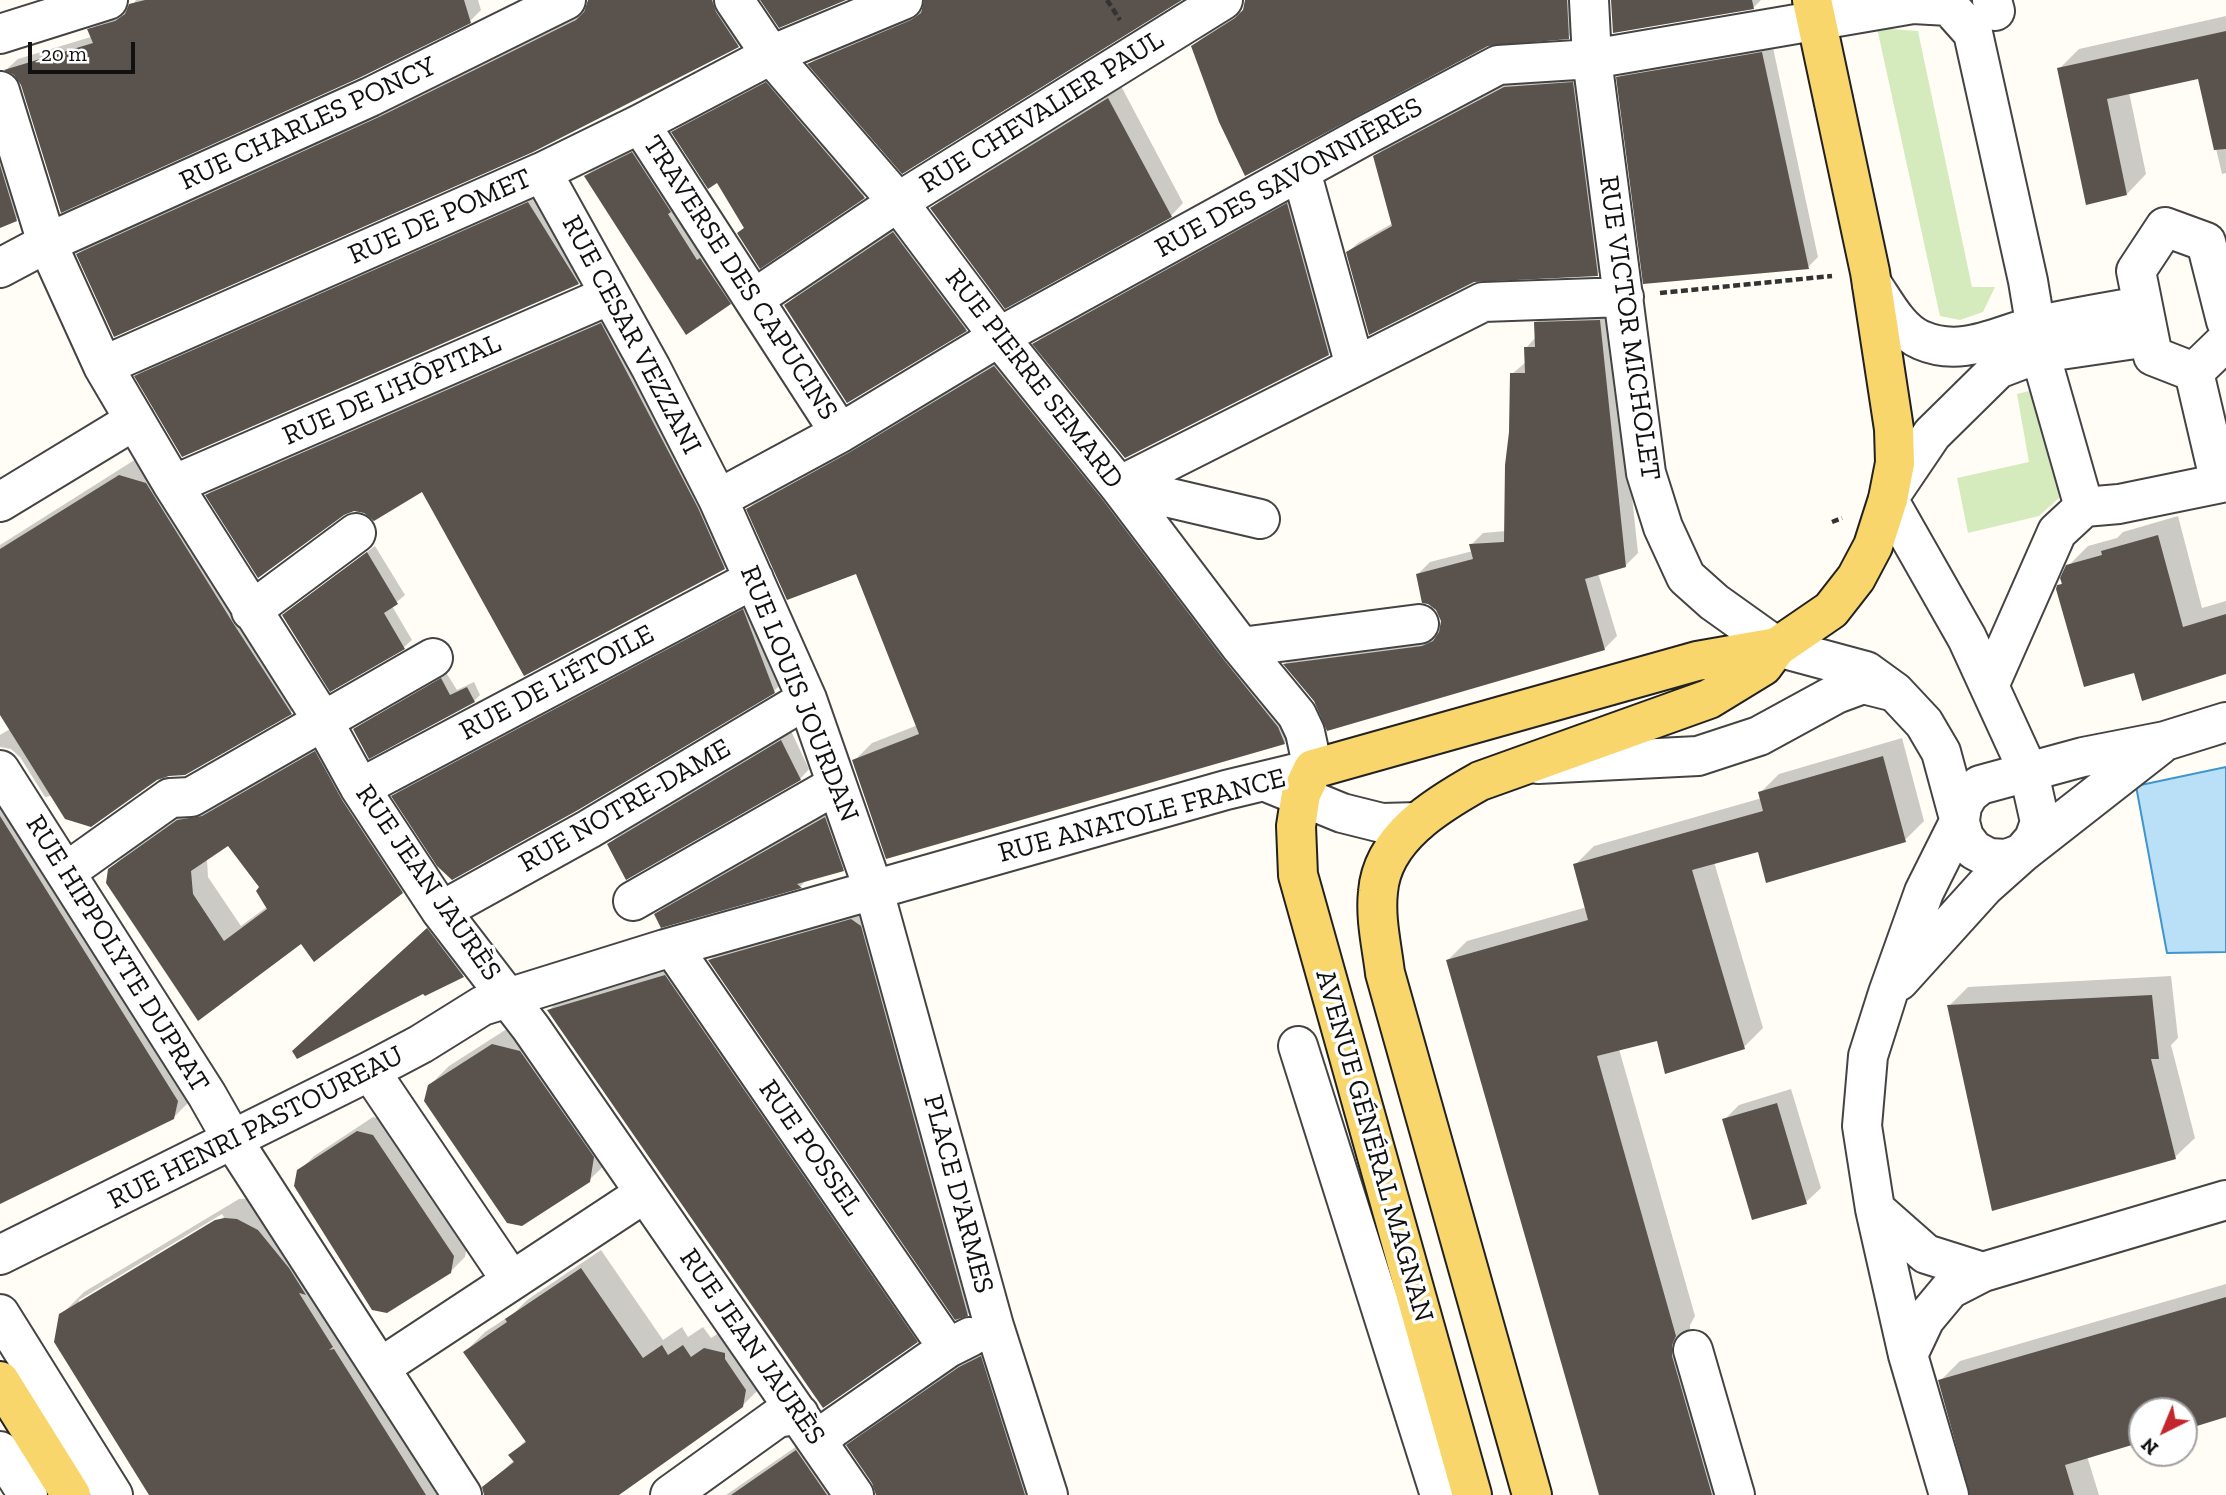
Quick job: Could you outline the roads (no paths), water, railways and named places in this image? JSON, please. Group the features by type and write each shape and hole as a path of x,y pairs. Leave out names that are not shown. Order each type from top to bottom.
{"main road":[{"name":"AVENUE GÉNÉRAL MAGNAN","path":"1532,1495 1385,973 1378,921 1378,892 1383,866 1401,840 1418,822 1445,801 1479,781 1709,699 1763,666 1777,648 1831,610 1856,578 1872,546 1888,499 1895,463 1894,429 1871,278 1814,10"},
{"name":"RUE ANATOLE FRANCE","path":"1307,782 1697,661 1777,648"},
{"name":"AVENUE GÉNÉRAL MAGNAN","path":"1307,782 1296,826 1298,875 1472,1495"},
{"path":"0,1381 71,1495"}],"street":[{"path":"0,34 108,0"},
{"name":"RUE CHARLES PONCY","path":"0,268 47,243 370,97 566,0"},
{"name":"RUE PIERRE SEMARD","path":"734,0 771,55 898,202 999,337 1297,715 1305,732 1307,782"},
{"name":"RUE DE POMET","path":"103,366 542,172 771,55 903,0"},
{"name":"RUE CHEVALIER PAUL","path":"755,298 898,202 1223,0"},
{"name":"RUE VICTOR MICHOLET","path":"1588,0 1592,59 1646,473 1663,527 1686,577 1714,602 1777,648"},
{"name":"RUE DES SAVONNIÈRES","path":"718,499 840,433 999,337 1498,65 1592,59 1814,10 1917,2 1949,6 1973,33 2028,281 2038,339 2084,507"},
{"name":"RUE JEAN JAURÈS","path":"0,92 47,243 103,366 173,485 323,721 360,788 441,911 509,998 854,1495"},
{"name":"TRAVERSE DES CAPUCINS","path":"640,124 840,433"},
{"path":"1301,171 1355,366"},
{"name":"RUE CESAR VEZZANI","path":"542,172 651,368 718,499"},
{"path":"2194,372 2153,356 2136,271 2165,227 2206,242 2226,321"},
{"path":"1871,278 1900,324 1920,340 1944,346 1975,346 2038,339 2146,321"},
{"name":"RUE DE L'HÔPITAL","path":"173,485 610,295"},
{"path":"1119,486 1483,302 1624,296"},
{"path":"1777,648 1866,671 1895,692 1924,723 1936,741 1964,837 1974,850 1989,858 2007,859 2022,853 2034,839 2040,822 2020,786 1995,700 1967,638 1888,499 1933,433 1998,369 2038,339"},
{"path":"2194,372 2226,341"},
{"path":"1995,700 2057,532 2084,507 2119,504 2223,482 2194,372"},
{"path":"0,502 135,421"},
{"path":"1119,486 1260,519"},
{"name":"RUE LOUIS JOURDAN","path":"718,499 807,699 874,891"},
{"path":"251,611 356,533"},
{"name":"RUE DE L'ÉTOILE","path":"360,788 754,579"},
{"path":"1241,647 1419,624"},
{"path":"66,872 170,798 191,797 433,658"},
{"path":"1525,765 1699,756 1759,736 1836,694 1863,684 1895,692"},
{"name":"RUE NOTRE-DAME","path":"441,911 589,830 807,699"},
{"path":"1949,1495 1908,1355 1875,1209 1862,1126 1868,1055 1924,892 1960,820 1962,806 1969,794 1980,785 2020,786 2083,757 2165,741 2226,722"},
{"path":"1888,993 1985,886 2022,853 2165,741"},
{"name":"RUE HIPPOLYTE DUPRAT","path":"0,770 232,1139 463,1495"},
{"name":"RUE ANATOLE FRANCE","path":"509,998 673,948 1263,781 1307,782"},
{"path":"1307,782 1342,813 1382,823 1418,822"},
{"path":"633,901 836,785"},
{"name":"PLACE D'ARMES","path":"874,891 994,1326 1048,1495"},
{"name":"RUE POSSEL","path":"673,948 948,1348"},
{"name":"RUE HENRI PASTOUREAU","path":"0,1255 370,1071 421,1044 482,1006 509,998"},
{"path":"1298,1046 1440,1495"},
{"path":"370,1071 511,1280"},
{"path":"381,1367 645,1193"},
{"path":"1908,1355 1925,1319 1950,1289 1983,1272 2226,1200"},
{"path":"1875,1209 1926,1254 1983,1272"},
{"path":"0,1314 113,1495"},
{"path":"670,1495 776,1418 808,1428 833,1428 948,1348 994,1326"},
{"path":"1693,1350 1735,1495"},
{"path":"0,1451 28,1495"}],"water":[{"path":"2226,767 2226,952 2167,953 2136,786"}]}
